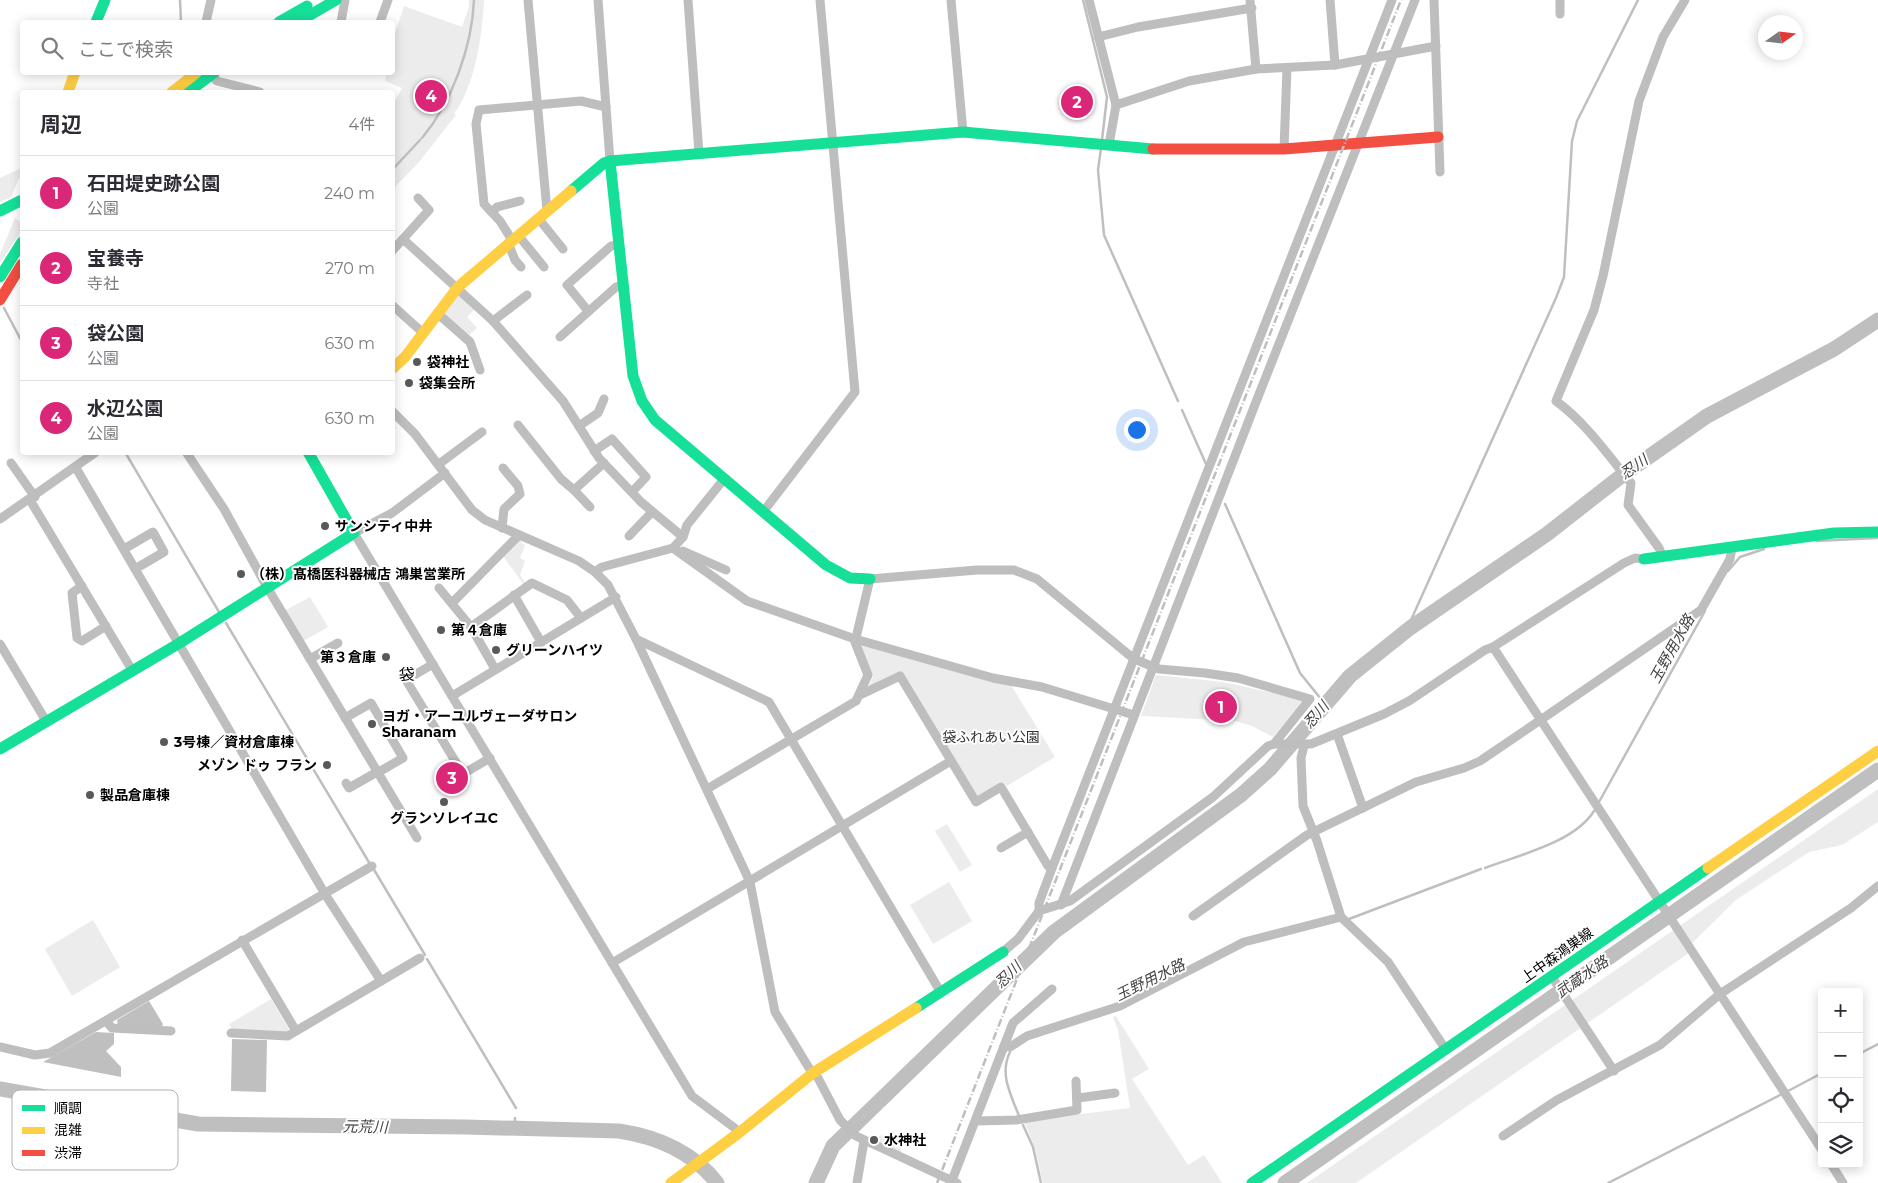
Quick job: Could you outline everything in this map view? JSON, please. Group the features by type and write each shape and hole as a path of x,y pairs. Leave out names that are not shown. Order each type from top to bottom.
{"main road":[{"path":"97,20 105,0"},
{"path":"282,20 316,0"},
{"path":"312,19 336,0"},
{"path":"69,90 74,75"},
{"path":"174,90 193,75"},
{"path":"191,90 212,75"},
{"path":"395,366 405,357 422,332 458,287 542,214 604,163 610,161 963,132 1166,150 1284,150 1438,137"},
{"path":"610,161 633,376 642,401 655,420 826,565 850,578 870,579"},
{"path":"0,211 20,201"},
{"path":"0,277 20,245"},
{"path":"0,300 20,267"},
{"path":"0,749 178,644 354,533 310,455"},
{"path":"1644,559 1834,533 1878,532"},
{"name":"上中森鴻巣線","path":"1252,1183 1446,1050 1554,980 1878,752"},
{"path":"676,1180 740,1132 813,1073 1002,952"}],"street":[{"path":"206,20 211,0"},
{"path":"341,20 345,0"},
{"path":"381,20 388,0"},
{"path":"528,0 542,214 563,249"},
{"path":"598,0 610,161"},
{"path":"688,0 699,154"},
{"path":"763,512 855,392 820,0"},
{"path":"951,0 963,132"},
{"path":"1089,0 1116,105 1109,146"},
{"path":"1330,0 1335,65"},
{"path":"1002,952 1018,939 1039,911 1039,903 1052,868 1392,0"},
{"path":"1062,905 1152,668 1415,0"},
{"path":"1434,0 1440,172"},
{"path":"1560,0 1560,14"},
{"path":"1663,557 1659,548 1628,505 1631,483 1570,412 1556,401 1594,310 1604,276 1639,101 1662,37 1685,0"},
{"path":"1098,37 1251,4 1256,69"},
{"path":"1116,105 1189,81 1256,69 1335,65 1436,46"},
{"path":"1284,150 1287,68"},
{"path":"214,75 217,81 252,90"},
{"path":"544,267 513,240 484,204 476,124 478,112 536,104 581,101 606,107"},
{"path":"395,248 429,210 418,198"},
{"path":"492,212 497,207 520,201"},
{"path":"403,239 458,287 493,321 554,390 604,464 652,512 683,537"},
{"path":"513,240 515,260 521,267"},
{"path":"588,311 567,285 611,246 619,244"},
{"path":"560,337 616,287 624,285"},
{"path":"493,321 527,294"},
{"path":"395,308 422,332"},
{"path":"437,313 470,342 480,370"},
{"path":"578,426 598,413 604,399"},
{"path":"395,414 439,464 472,510 485,520 580,561 595,572 616,597 750,882 775,1012 818,1078 840,1120 860,1139 954,1182 1013,1023 1052,989"},
{"path":"518,425 561,479 590,507"},
{"path":"439,464 482,432"},
{"path":"594,451 612,439 646,477 632,492"},
{"path":"0,519 32,499 92,455"},
{"path":"188,455 224,509 266,587 417,838"},
{"path":"11,463 132,670"},
{"path":"574,490 604,464"},
{"path":"76,468 325,894 381,982"},
{"path":"502,528 504,509 520,494 518,486 503,468"},
{"path":"445,473 392,512 354,533 692,1096 740,1132"},
{"path":"595,572 602,567 673,548 683,537 687,525 724,479"},
{"path":"629,536 652,512"},
{"path":"124,549 153,532 164,552 135,569"},
{"path":"452,603 519,535"},
{"path":"673,548 747,601 855,639 993,678 1042,687 1134,716"},
{"path":"673,548 726,570"},
{"path":"1193,916 1313,832 1424,778 1464,768 1480,761 1539,721 1700,610 1730,559 1732,548"},
{"path":"1039,911 1062,905 1212,797 1268,746 1276,744 1304,746 1337,734 1409,701 1485,650 1493,647 1616,567 1631,559 1644,559"},
{"path":"707,790 856,702 868,675 855,639 870,579 978,570 1014,570 1037,579 1134,659 1152,668 1238,678 1310,699 1276,744"},
{"path":"471,626 532,583 567,600 580,618"},
{"path":"82,586 72,593 78,638 82,641 106,626"},
{"path":"439,588 471,626 495,669"},
{"path":"514,596 541,642"},
{"path":"452,696 616,597"},
{"path":"636,638 769,702 940,991"},
{"path":"310,658 338,643"},
{"path":"0,644 46,721"},
{"path":"1493,647 1539,721 1818,1144"},
{"path":"433,664 406,680 463,774 490,758"},
{"path":"860,695 900,676 976,802 1001,787 1048,866 1052,868"},
{"path":"345,718 371,703 403,758 349,788"},
{"path":"1337,734 1363,808"},
{"path":"1304,746 1301,758 1302,802 1341,917 1388,962 1446,1050"},
{"path":"612,963 951,761"},
{"path":"1001,848 1028,832"},
{"path":"0,1048 35,1055 50,1053 372,866"},
{"path":"1503,1136 1557,1100 1660,1045 1720,994 1828,924 1878,886"},
{"path":"1004,1046 1010,1047 1027,1036 1108,1011 1244,942 1341,917"},
{"path":"242,940 296,1031"},
{"path":"231,1033 288,1036 420,958"},
{"path":"1554,980 1614,1070"},
{"path":"106,1020 112,1028 171,1031"},
{"path":"976,1121 1016,1120 1077,1110 1076,1081"},
{"path":"1078,1098 1115,1093"},
{"path":"857,1183 860,1139"},
{"path":"1834,1168 1843,1183"}],"green space":[{"path":"469,0 484,0 477,59 468,88 454,114 456,115 419,162 395,187 395,101 402,88 385,81 386,75 395,75 395,34 404,6 462,27 469,7"},
{"path":"20,170 20,178 11,197 0,202 0,178"},
{"path":"15,218 20,222 20,233 0,263 0,254"},
{"path":"457,292 475,309 467,317 477,328 467,337 441,312"},
{"path":"522,540 521,543 525,545 520,558 525,561 520,575 526,584 524,585 503,556 517,541"},
{"path":"310,597 328,627 302,642 284,611"},
{"name":"袋ふれあい公園","path":"859,642 1011,685 1055,757 1007,786 1004,783 979,798 975,797 901,672 871,689 868,688 873,677"},
{"path":"1156,675 1223,682 1305,700 1273,737 1252,726 1235,721 1141,716"},
{"path":"1878,789 1878,822 1842,845 1809,852 1736,900 1686,949 1689,953 1356,1183 1307,1183"},
{"path":"947,824 972,865 960,872 935,831"},
{"path":"949,882 972,921 933,944 910,905"},
{"path":"93,920 120,967 72,996 45,949"},
{"path":"271,999 289,1029 287,1032 232,1029 229,1024"},
{"path":"1116,1016 1149,1069 1132,1079 1188,1165 1204,1155 1222,1183 1043,1183 1035,1148 1024,1121 1130,1108 1118,1030 1113,1017"},
{"path":"902,1134 901,1154 876,1142 875,1136"}],"shaded area":[{"path":"149,1001 163,1024 161,1028 118,1026 117,1020"},
{"path":"96,1032 114,1033 114,1044 106,1051 121,1067 121,1077 43,1062"},
{"path":"232,1039 267,1040 266,1092 231,1091"}],"waterway":[{"path":"180,0 181,20"},
{"path":"422,138 443,108 465,55 474,0"},
{"path":"1083,0 1107,97 1102,140"},
{"path":"1410,628 1411,620 1564,277 1572,141 1577,121 1638,0"},
{"path":"395,167 420,140"},
{"path":"1101,148 1098,170 1104,235 1178,401"},
{"path":"4,308 20,338"},
{"name":"忍川","path":"816,1183 833,1146 1054,932 1241,795 1270,769 1350,676 1410,628 1547,534 1620,477 1707,416 1834,349 1878,320"},
{"path":"1182,410 1206,464"},
{"path":"127,455 219,612"},
{"path":"1225,504 1300,673 1325,704"},
{"name":"玉野用水路","path":"1817,541 1877,538"},
{"name":"玉野用水路","path":"1728,571 1740,557 1764,549"},
{"name":"玉野用水路","path":"1599,802 1705,611"},
{"path":"226,623 370,864"},
{"name":"武蔵水路","path":"1285,1183 1878,770"},
{"name":"玉野用水路","path":"1485,868 1529,853 1559,840 1573,832 1594,811"},
{"path":"373,868 425,955"},
{"name":"玉野用水路","path":"1349,919 1481,869"},
{"path":"427,959 516,1108"},
{"path":"1863,1052 1878,1044"},
{"name":"玉野用水路","path":"1010,1052 1006,1068 1007,1084 1019,1116"},
{"path":"1788,1091 1818,1075"},
{"name":"元荒川","path":"0,1089 12,1091"},
{"path":"1608,1183 1780,1095"},
{"path":"515,1118 515,1128"},
{"name":"元荒川","path":"178,1120 198,1124 619,1131 647,1137 674,1148 697,1163 717,1183"},
{"name":"玉野用水路","path":"1023,1125 1033,1147 1041,1183"}],"railway":[{"path":"937,1183 1401,0"}],"traffic: fast":[{"path":"97,20 105,0"},
{"path":"301,20 336,0"},
{"path":"282,20 307,6"},
{"path":"191,90 211,75"},
{"path":"571,191 604,163 610,161 963,132 1153,149"},
{"path":"610,161 633,376 642,401 655,420 826,565 850,578 870,579"},
{"path":"0,211 20,201"},
{"path":"0,277 20,245"},
{"path":"0,749 178,644 354,533 310,455"},
{"path":"1644,559 1834,533 1878,532"},
{"path":"1252,1183 1708,868"},
{"path":"916,1008 1003,952"}],"traffic: slow":[{"path":"69,90 74,75"},
{"path":"175,90 194,75"},
{"path":"395,366 405,357 458,287 571,191"},
{"path":"1708,868 1878,751"},
{"path":"671,1183 740,1132 813,1073 916,1008"}],"traffic: jam":[{"path":"1153,149 1284,149 1438,137"},
{"path":"0,300 20,267"}],"place":[{"name":"水辺公園","path":"431,96"},
{"name":"宝養寺","path":"1077,102"},
{"name":"袋神社","path":"417,362"},
{"name":"袋集会所","path":"409,383"},
{"name":"サンシティ中井","path":"325,526"},
{"name":"（株）髙橋医科器械店 鴻巣営業所","path":"241,574"},
{"name":"第４倉庫","path":"441,630"},
{"name":"グリーンハイツ","path":"496,650"},
{"name":"第３倉庫","path":"386,657"},
{"name":"石田堤史跡公園","path":"1221,707"},
{"name":"ヨガ・アーユルヴェーダサロン Sharanam","path":"372,724"},
{"name":"3号棟／資材倉庫棟","path":"164,742"},
{"name":"メゾン ドゥ フラン","path":"327,765"},
{"name":"袋公園","path":"452,778"},
{"name":"製品倉庫棟","path":"90,795"},
{"name":"グランソレイユC","path":"444,802"},
{"name":"水神社","path":"874,1140"}],"district":[{"name":"袋","path":"407,674"}]}
